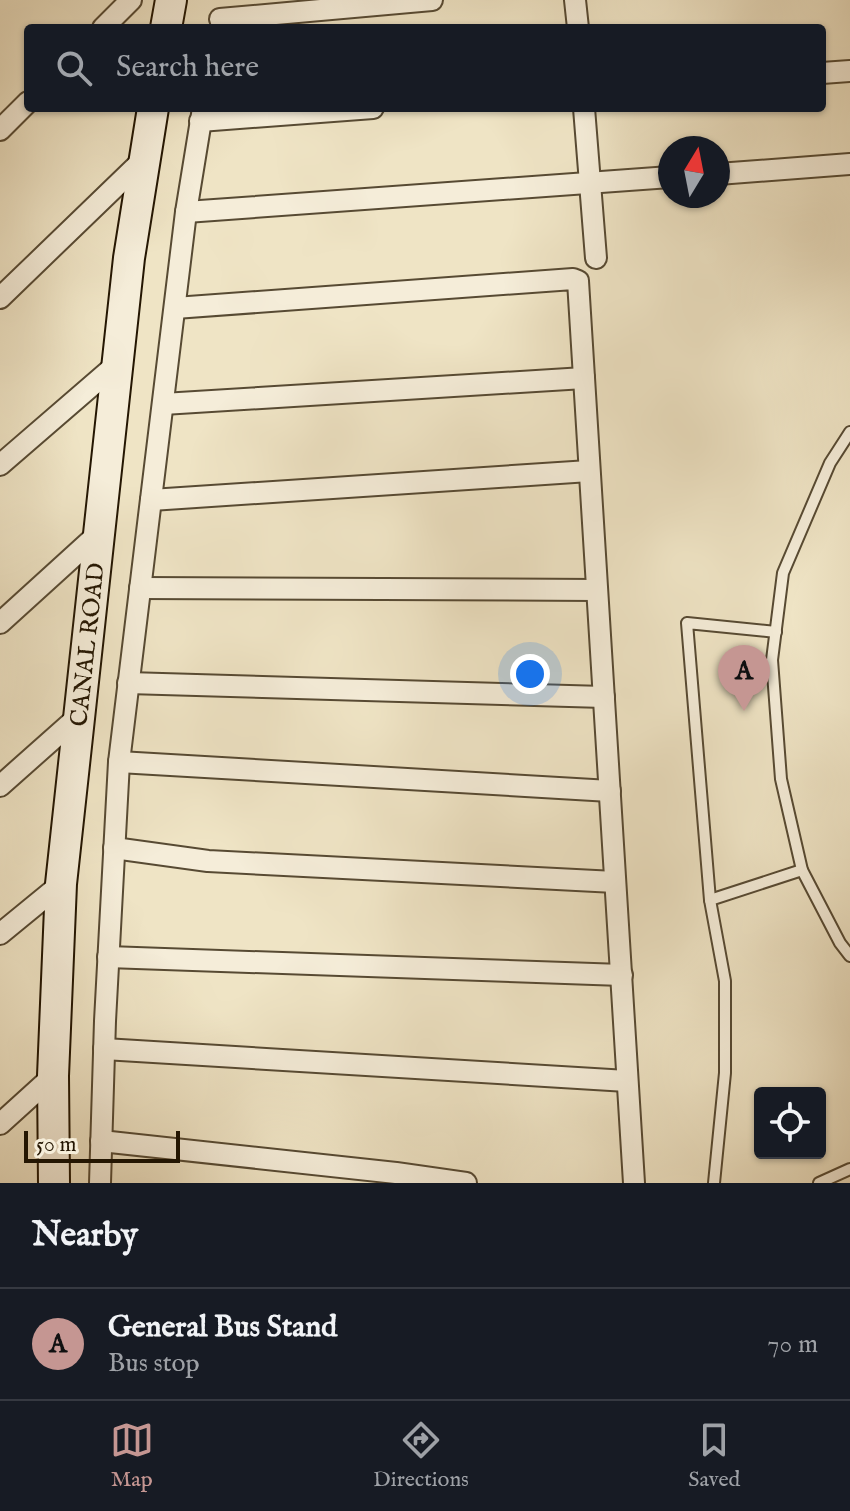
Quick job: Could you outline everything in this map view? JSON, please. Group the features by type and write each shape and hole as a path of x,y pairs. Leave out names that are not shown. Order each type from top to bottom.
{"street":[{"path":"107,24 131,0"},
{"path":"167,24 171,0"},
{"path":"221,16 432,0"},
{"path":"575,0 578,24"},
{"path":"826,73 850,71"},
{"path":"0,130 24,106"},
{"name":"CANAL ROAD","path":"54,1183 53,1076 61,884 129,258 152,112"},
{"path":"100,1183 119,762 186,212 201,115 275,112"},
{"path":"584,112 596,258"},
{"path":"0,298 145,159"},
{"path":"730,173 850,164"},
{"path":"186,212 658,178"},
{"path":"175,308 576,279 580,286 634,1183"},
{"path":"0,465 118,363"},
{"path":"163,404 584,378"},
{"path":"151,500 589,471"},
{"path":"0,623 98,534"},
{"path":"140,588 597,590"},
{"path":"128,683 604,697"},
{"path":"0,786 80,715"},
{"path":"119,762 610,791"},
{"path":"114,848 208,861 615,882"},
{"path":"2,928 61,884"},
{"path":"108,957 622,975"},
{"path":"104,1049 627,1081"},
{"path":"0,1124 53,1076"},
{"path":"101,1141 466,1183"}],"lane":[{"path":"850,432 830,463 783,573 772,660 781,779 802,870 850,956"},
{"path":"714,1183 725,1073 725,981 710,900 687,623 776,632"},
{"path":"710,900 802,870"},
{"path":"819,1183 850,1169"}],"place":[{"name":"General Bus Stand","path":"744,711"}]}
